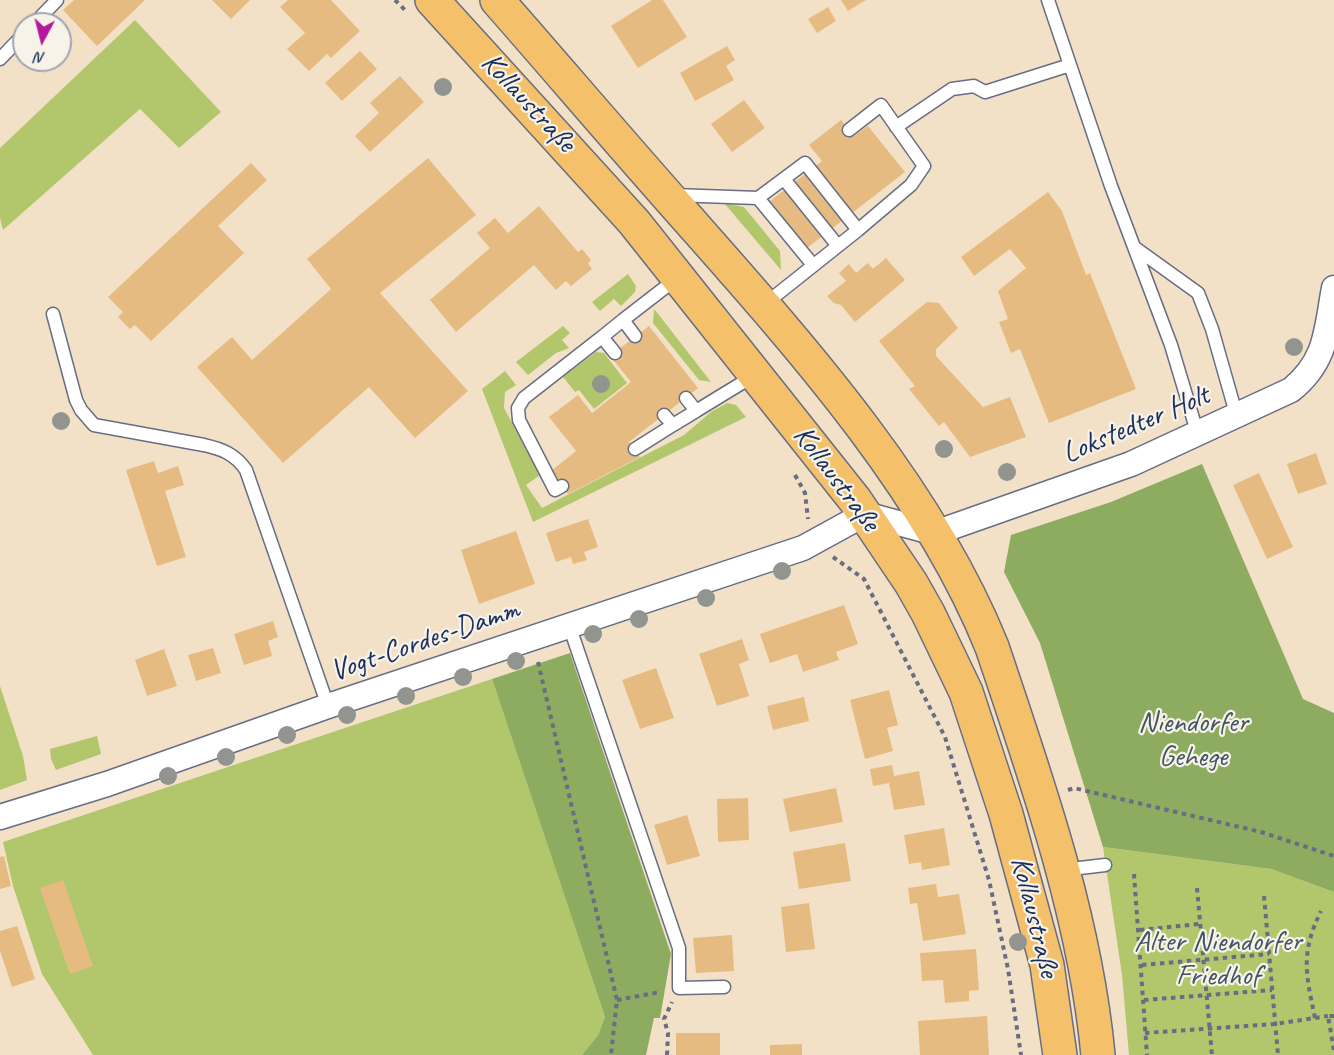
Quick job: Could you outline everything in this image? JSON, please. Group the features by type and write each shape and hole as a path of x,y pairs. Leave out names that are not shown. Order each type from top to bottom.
{"main road":[{"name":"Kollaustraße","path":"497,0 764,305 873,444 935,533 964,584 992,646 1039,796 1062,870 1088,980 1098,1055"},
{"name":"Kollaustraße","path":"422,9 588,169 756,374 865,514 928,613 966,692 1006,814 1033,908 1053,996 1060,1055"}],"street":[{"name":"Lokstedter Holt","path":"935,533 1121,468 1198,435 1291,390 1308,376 1329,344 1334,288"},
{"path":"865,514 935,533"},
{"name":"Vogt-Cordes-Damm","path":"0,817 107,784 328,706 767,561 820,540 865,514"}],"lane":[{"path":"46,12 57,0"},
{"path":"1048,0 1133,246 1171,345 1198,435"},
{"path":"0,59 12,46"},
{"path":"896,127 952,89 974,86 985,92 1070,64"},
{"path":"764,305 911,185 924,166 881,105 849,130"},
{"path":"666,194 758,198 816,154"},
{"path":"805,162 858,230"},
{"path":"784,178 838,246"},
{"path":"758,198 813,265"},
{"path":"1133,246 1198,293 1212,329 1237,417"},
{"path":"562,486 555,490 519,420 518,408 524,398 677,278"},
{"path":"53,314 76,400 94,425 222,449 241,462 246,470 328,706"},
{"path":"623,320 635,336"},
{"path":"602,337 615,353"},
{"path":"635,449 756,374"},
{"path":"686,398 696,411"},
{"path":"664,415 673,425"},
{"path":"569,625 679,948 679,988 724,987"},
{"path":"1062,870 1105,865"}],"path":[{"path":"395,0 422,9"},
{"path":"789,466 805,493 807,517 820,540 828,552 864,579 945,737 989,880 1008,969 1021,1055"},
{"path":"533,638 617,1000 611,1055"},
{"path":"1039,796 1074,788 1261,832 1334,856"},
{"path":"1134,874 1140,930 1147,1055"},
{"path":"1197,888 1198,924 1212,1055"},
{"path":"1264,896 1278,1055"},
{"path":"1314,1018 1307,976 1306,948 1321,911"},
{"path":"1140,930 1198,924"},
{"path":"1142,965 1269,954"},
{"path":"617,1000 679,988"},
{"path":"668,1055 668,1033 664,1019 679,988"},
{"path":"1144,1000 1272,990"},
{"path":"1328,1016 1334,1052"},
{"path":"1146,1032 1275,1024 1334,1016"}],"green space":[{"path":"135,20 221,112 179,148 140,109 3,230 0,218 0,148"},
{"path":"724,203 744,207 780,251 781,270"},
{"path":"628,274 636,286 635,292 621,306 614,299 600,311 592,302"},
{"path":"654,309 711,382 699,380 653,323"},
{"path":"563,326 570,333 562,340 569,348 556,353 528,375 516,362"},
{"path":"596,352 604,353 627,383 594,409 579,390 575,392 563,377"},
{"path":"505,371 516,385 505,392 504,408 540,475 526,485 542,508 684,435 711,412 727,403 736,405 746,417 533,522 482,389"},
{"name":"Niendorfer Gehege","path":"1202,464 1303,699 1334,713 1334,892 1271,869 1103,847 1040,643 1004,572 1011,535 1111,502"},
{"path":"570,653 671,954 660,1018 654,1018 646,1055 582,1055 598,1035 605,1017 492,679"},
{"path":"492,679 605,1017 598,1035 582,1055 93,1055 42,974 13,886 3,842"},
{"path":"0,686 23,756 27,780 0,790"},
{"path":"97,736 101,754 56,770 50,749"},
{"name":"Alter Niendorfer Friedhof","path":"1103,847 1271,869 1334,892 1334,1055 1129,1055 1122,975"}],"building":[{"path":"74,0 145,0 97,46 72,20 72,12 63,10"},
{"path":"212,0 250,0 231,19"},
{"path":"288,0 331,0 360,31 331,58 327,54 309,71 287,49 305,33 280,7"},
{"path":"652,0 663,0 687,37 638,68 611,26"},
{"path":"841,0 866,0 848,11"},
{"path":"828,7 836,21 817,33 808,19"},
{"path":"727,46 735,60 726,66 734,80 695,101 680,73"},
{"path":"360,51 377,69 342,101 325,83"},
{"path":"400,76 424,102 370,152 355,136 379,113 370,103"},
{"path":"744,100 765,128 732,152 711,124"},
{"path":"841,120 854,136 868,126 905,172 798,255 761,208 822,161 809,145"},
{"path":"428,158 476,215 380,293 468,391 415,438 369,387 283,463 197,367 232,337 252,360 331,289 307,259"},
{"path":"251,163 267,180 218,226 244,253 151,341 135,325 130,329 118,317 123,312 108,297"},
{"path":"1048,192 1062,211 1086,275 1090,273 1136,389 1049,423 1020,349 1011,353 999,322 1008,319 998,291 1026,268 1010,249 974,276 961,257"},
{"path":"539,206 578,252 582,249 591,260 588,263 592,269 571,286 566,281 556,290 534,265 456,332 430,300 490,248 477,233 495,218 508,233"},
{"path":"886,258 905,280 855,322 841,305 834,303 827,296 846,281 839,273 849,264 856,273 868,263 873,269"},
{"path":"927,302 939,303 958,328 936,349 936,356 983,407 1010,397 1026,437 970,457 944,422 939,426 909,389 915,386 879,341"},
{"path":"649,326 698,388 629,442 640,457 568,494 551,471 576,451 549,417 578,395 592,413 631,382 610,356"},
{"path":"1316,453 1327,484 1298,494 1287,464"},
{"path":"154,461 158,473 178,466 184,485 165,491 186,557 157,566 126,470"},
{"path":"1259,473 1293,547 1267,559 1233,485"},
{"path":"588,519 598,547 584,552 587,560 573,564 571,557 556,562 546,533"},
{"path":"516,531 535,584 479,604 461,550"},
{"path":"844,605 858,644 836,652 839,660 803,672 797,654 770,663 760,634"},
{"path":"273,621 278,637 268,641 272,656 244,665 234,634"},
{"path":"742,639 749,660 739,664 749,696 717,706 699,654"},
{"path":"213,648 221,673 196,681 188,655"},
{"path":"164,649 177,686 147,696 135,660"},
{"path":"656,668 674,718 640,729 622,680"},
{"path":"889,690 898,725 887,728 893,751 865,759 850,700"},
{"path":"804,697 809,721 773,730 767,706"},
{"path":"892,765 894,776 919,771 925,805 894,810 889,783 873,786 870,769"},
{"path":"836,788 843,822 790,832 783,799"},
{"path":"748,798 749,840 718,842 717,799"},
{"path":"687,815 700,856 667,865 654,825"},
{"path":"944,828 950,865 922,870 921,862 909,864 904,835"},
{"path":"845,843 851,881 799,889 793,852"},
{"path":"4,856 11,886 0,889 0,857"},
{"path":"63,880 93,966 70,974 40,888"},
{"path":"936,884 938,897 959,894 966,934 923,941 917,903 910,904 908,888"},
{"path":"809,903 815,949 786,952 781,907"},
{"path":"17,926 35,979 12,987 0,951 0,931"},
{"path":"732,935 734,971 696,973 693,938"},
{"path":"976,949 979,990 969,991 969,1001 945,1003 943,980 922,981 920,953"},
{"path":"987,1016 989,1055 920,1055 918,1021"},
{"path":"676,1033 720,1033 720,1055 676,1055"},
{"path":"802,1044 802,1055 770,1055 770,1045"}]}
